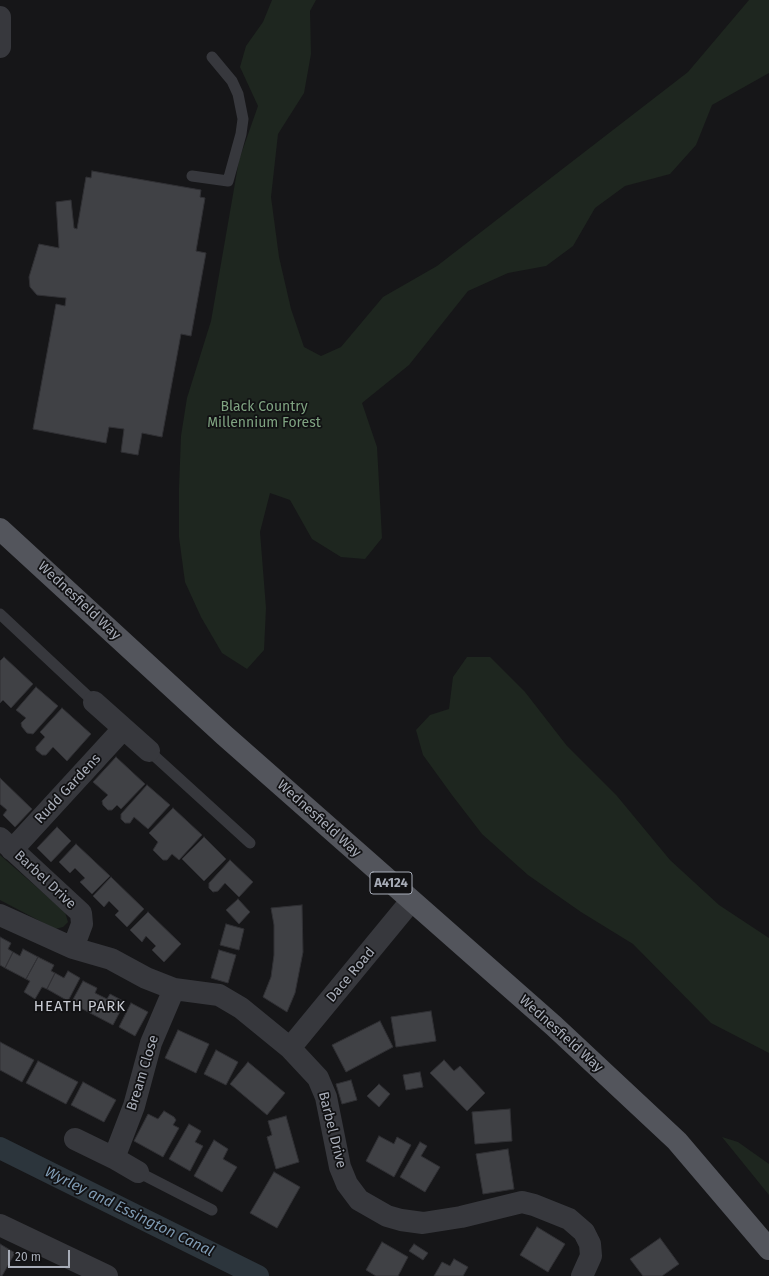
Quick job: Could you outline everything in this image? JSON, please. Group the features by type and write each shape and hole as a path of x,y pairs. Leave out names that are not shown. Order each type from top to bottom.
{"main road":[{"name":"Wednesfield Way","path":"0,529 224,735 554,1026 677,1142 769,1249"}],"street":[{"path":"0,17 0,48"},
{"path":"94,702 149,751"},
{"name":"Rudd Gardens","path":"6,844 123,729"},
{"name":"Barbel Drive","path":"6,844 81,913 82,924 73,948"},
{"name":"Dace Road","path":"290,1048 411,901"},
{"name":"Barbel Drive","path":"0,915 73,948 110,959 146,978 174,990 219,995 240,1008 290,1048 318,1078 326,1097 340,1167 347,1184 359,1200 388,1216 400,1220 422,1223 461,1217 522,1202 540,1207 569,1220 584,1232 590,1244 591,1256 582,1276"},
{"name":"Bream Close","path":"114,1158 134,1106 151,1043 174,990"},
{"path":"75,1139 114,1158 138,1172"},
{"path":"0,1225 106,1276"}],"lane":[{"path":"192,176 228,181 241,134 243,119 238,94 232,81 212,56"},
{"path":"0,614 94,702"},
{"path":"149,751 250,843"},
{"path":"138,1172 212,1210"}],"green space":[{"name":"Black Country Millennium Forest","path":"272,0 316,0 310,11 311,54 304,93 278,134 271,197 279,257 291,309 304,347 321,356 341,347 383,297 437,266 688,72 749,0 769,0 769,73 712,105 696,145 670,174 625,186 595,208 573,246 546,266 508,273 468,291 409,365 362,403 377,447 382,538 365,559 341,557 312,539 290,500 270,493 260,532 266,608 264,650 247,669 222,653 201,617 185,582 179,537 179,488 181,436 187,398 211,321 239,160 258,106 240,67 246,46 263,22"},
{"path":"467,657 490,657 525,692 567,746 617,796 670,860 719,905 769,938 769,1053 711,1023 633,944 581,912 528,875 482,834 452,795 423,755 416,730 430,715 449,709 453,677"},
{"path":"0,855 65,912 68,922 63,927 55,929 0,900"},
{"path":"722,1137 738,1142 769,1164 769,1195"}],"building":[{"path":"92,171 201,190 200,197 205,198 196,251 206,253 191,336 181,334 162,437 142,433 138,455 121,452 124,429 109,427 106,443 33,429 56,304 65,306 66,298 37,295 30,287 29,277 39,244 59,248 56,202 71,200 74,228 77,229 86,177 91,178"},
{"path":"4,657 33,684 11,708 3,700 0,703 0,661"},
{"path":"36,687 58,706 33,734 27,733 22,727 21,723 26,718 16,710"},
{"path":"62,708 91,734 67,761 53,747 46,755 42,755 36,750 36,747 45,737 40,732"},
{"path":"116,757 145,784 121,809 117,805 112,810 108,810 103,805 102,801 108,795 93,782"},
{"path":"0,778 32,809 15,827 3,815 7,810 0,804"},
{"path":"147,785 170,805 148,829 134,817 130,823 125,823 121,819 121,814"},
{"path":"173,808 202,835 179,860 172,854 167,860 163,860 153,850 158,842 149,833"},
{"path":"57,827 71,841 51,862 37,848"},
{"path":"204,837 226,859 204,881 182,859"},
{"path":"76,844 110,876 92,894 80,882 85,878 75,868 70,873 59,862"},
{"path":"230,860 253,882 239,897 225,883 218,891 213,892 209,888 209,883"},
{"path":"111,877 144,909 127,927 115,915 119,911 109,901 104,907 93,896"},
{"path":"238,899 250,912 239,924 226,910"},
{"path":"302,905 303,952 295,993 287,1012 263,997 271,977 274,955 274,925 271,908"},
{"path":"148,912 181,944 164,962 152,950 156,946 146,936 142,942 130,930"},
{"path":"226,924 244,929 239,950 220,945"},
{"path":"0,937 11,943 8,949 13,952 5,968 0,965"},
{"path":"23,949 38,957 26,979 5,968 13,952 20,956"},
{"path":"219,950 236,955 228,983 211,978"},
{"path":"38,957 54,965 51,971 55,973 47,989 42,987 35,999 24,992 30,981 26,979"},
{"path":"68,971 80,978 68,1001 47,989 55,973 64,978"},
{"path":"83,981 97,988 95,993 107,999 110,994 125,1002 113,1025 71,1003"},
{"path":"131,1003 148,1012 135,1036 119,1027"},
{"path":"431,1011 436,1041 396,1047 391,1017"},
{"path":"380,1021 393,1047 346,1072 332,1045"},
{"path":"178,1030 209,1044 196,1073 165,1058"},
{"path":"0,1042 34,1060 22,1082 0,1070"},
{"path":"216,1050 238,1062 226,1085 204,1074"},
{"path":"444,1060 454,1071 460,1066 485,1093 467,1111 430,1073"},
{"path":"38,1061 78,1082 66,1104 26,1083"},
{"path":"248,1062 285,1093 267,1115 230,1084"},
{"path":"420,1072 423,1087 406,1090 403,1075"},
{"path":"351,1080 357,1100 342,1104 336,1084"},
{"path":"83,1082 116,1100 104,1122 71,1105"},
{"path":"379,1084 390,1094 379,1107 367,1096"},
{"path":"510,1109 512,1141 475,1144 472,1112"},
{"path":"164,1111 174,1117 176,1120 173,1125 179,1128 163,1157 134,1141 148,1114 158,1119"},
{"path":"286,1116 299,1162 276,1169 267,1137 272,1135 268,1121"},
{"path":"189,1124 201,1131 195,1142 203,1146 190,1171 169,1159"},
{"path":"379,1136 394,1144 397,1137 411,1145 394,1177 366,1161"},
{"path":"214,1140 228,1149 223,1159 237,1167 222,1192 194,1176"},
{"path":"420,1142 427,1146 421,1156 440,1167 425,1192 400,1177"},
{"path":"508,1149 514,1189 483,1194 476,1154"},
{"path":"274,1172 300,1187 277,1228 250,1213"},
{"path":"537,1227 565,1244 548,1272 520,1255"},
{"path":"660,1238 679,1264 662,1276 643,1276 630,1259"},
{"path":"382,1242 408,1257 398,1276 376,1276 366,1270"},
{"path":"0,1244 15,1253 2,1276 0,1276"},
{"path":"414,1244 428,1253 423,1260 409,1251"},
{"path":"454,1259 468,1267 463,1276 434,1276 442,1262 450,1266"}],"waterway":[{"name":"Wyrley and Essington Canal","path":"0,1148 258,1276"}],"district":[{"name":"HEATH PARK","path":"80,1007"}]}
